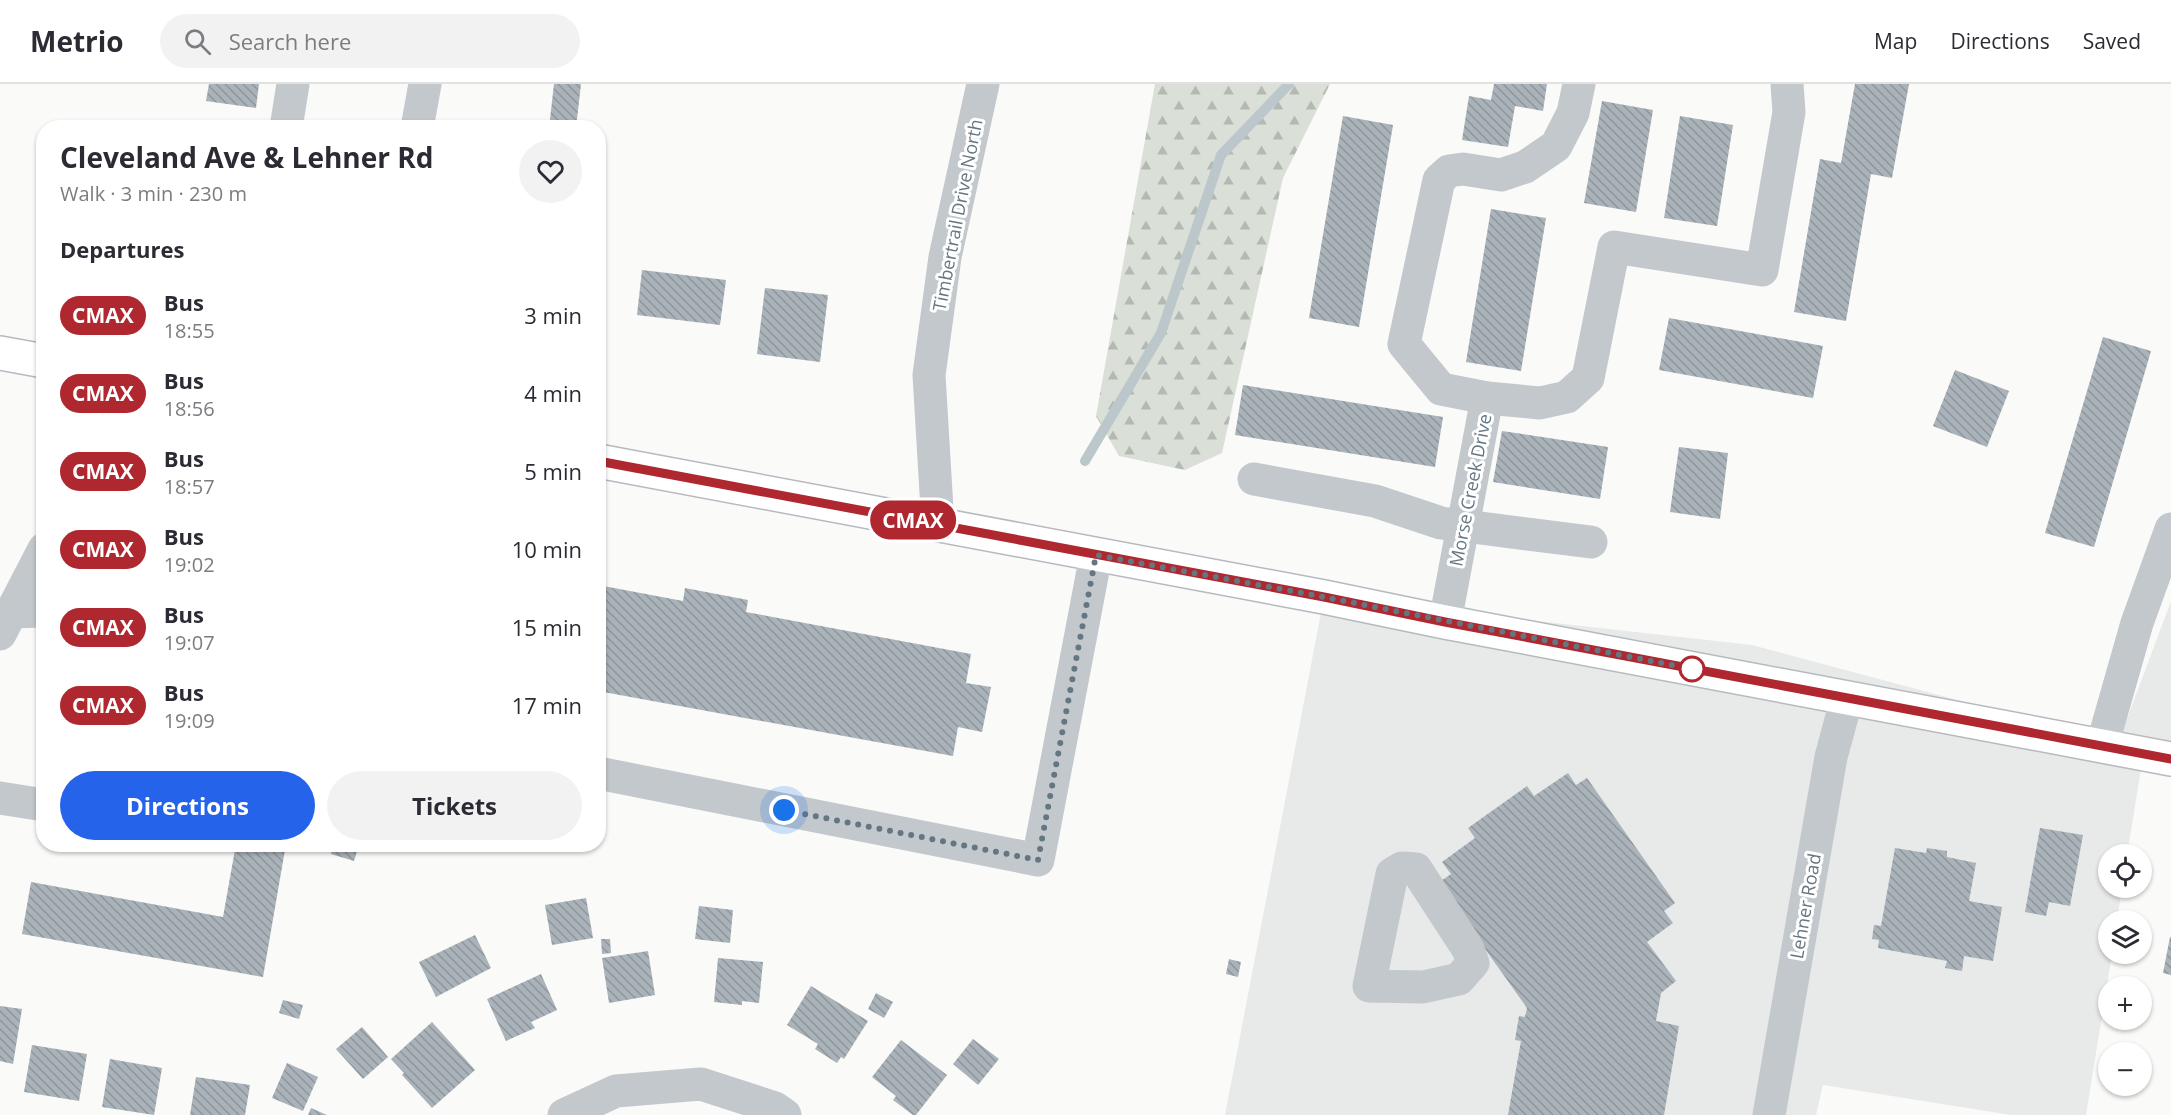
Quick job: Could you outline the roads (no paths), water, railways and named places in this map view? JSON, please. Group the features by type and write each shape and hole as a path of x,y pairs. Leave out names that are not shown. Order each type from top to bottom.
{"main road":[{"path":"0,353 36,360"},
{"path":"606,463 2171,759"}],"street":[{"path":"287,120 293,84"},
{"path":"418,120 425,84"},
{"name":"Timbertrail Drive North","path":"938,526 929,375 945,257 983,84"},
{"path":"1487,398 1441,389 1404,344 1438,180 1449,171 1463,169 1502,175 1525,167 1556,146 1573,113 1579,84"},
{"name":"Morse Creek Drive","path":"1445,622 1487,398 1540,403 1567,397 1588,378 1614,247 1762,270 1789,112 1787,84"},
{"path":"1254,479 1375,501 1441,523 1591,542"},
{"path":"2102,746 2137,623 2171,529"},
{"path":"606,775 1038,860 1096,555"},
{"path":"5,623 36,564"},
{"path":"5,623 36,613"},
{"name":"Lehner Road","path":"1769,1115 1831,757 1847,698"},
{"path":"0,798 36,804"},
{"path":"564,1115 616,1091 701,1084 775,1108 785,1115"}],"waterway":[{"path":"1085,461 1161,333 1221,155 1289,84"}]}
